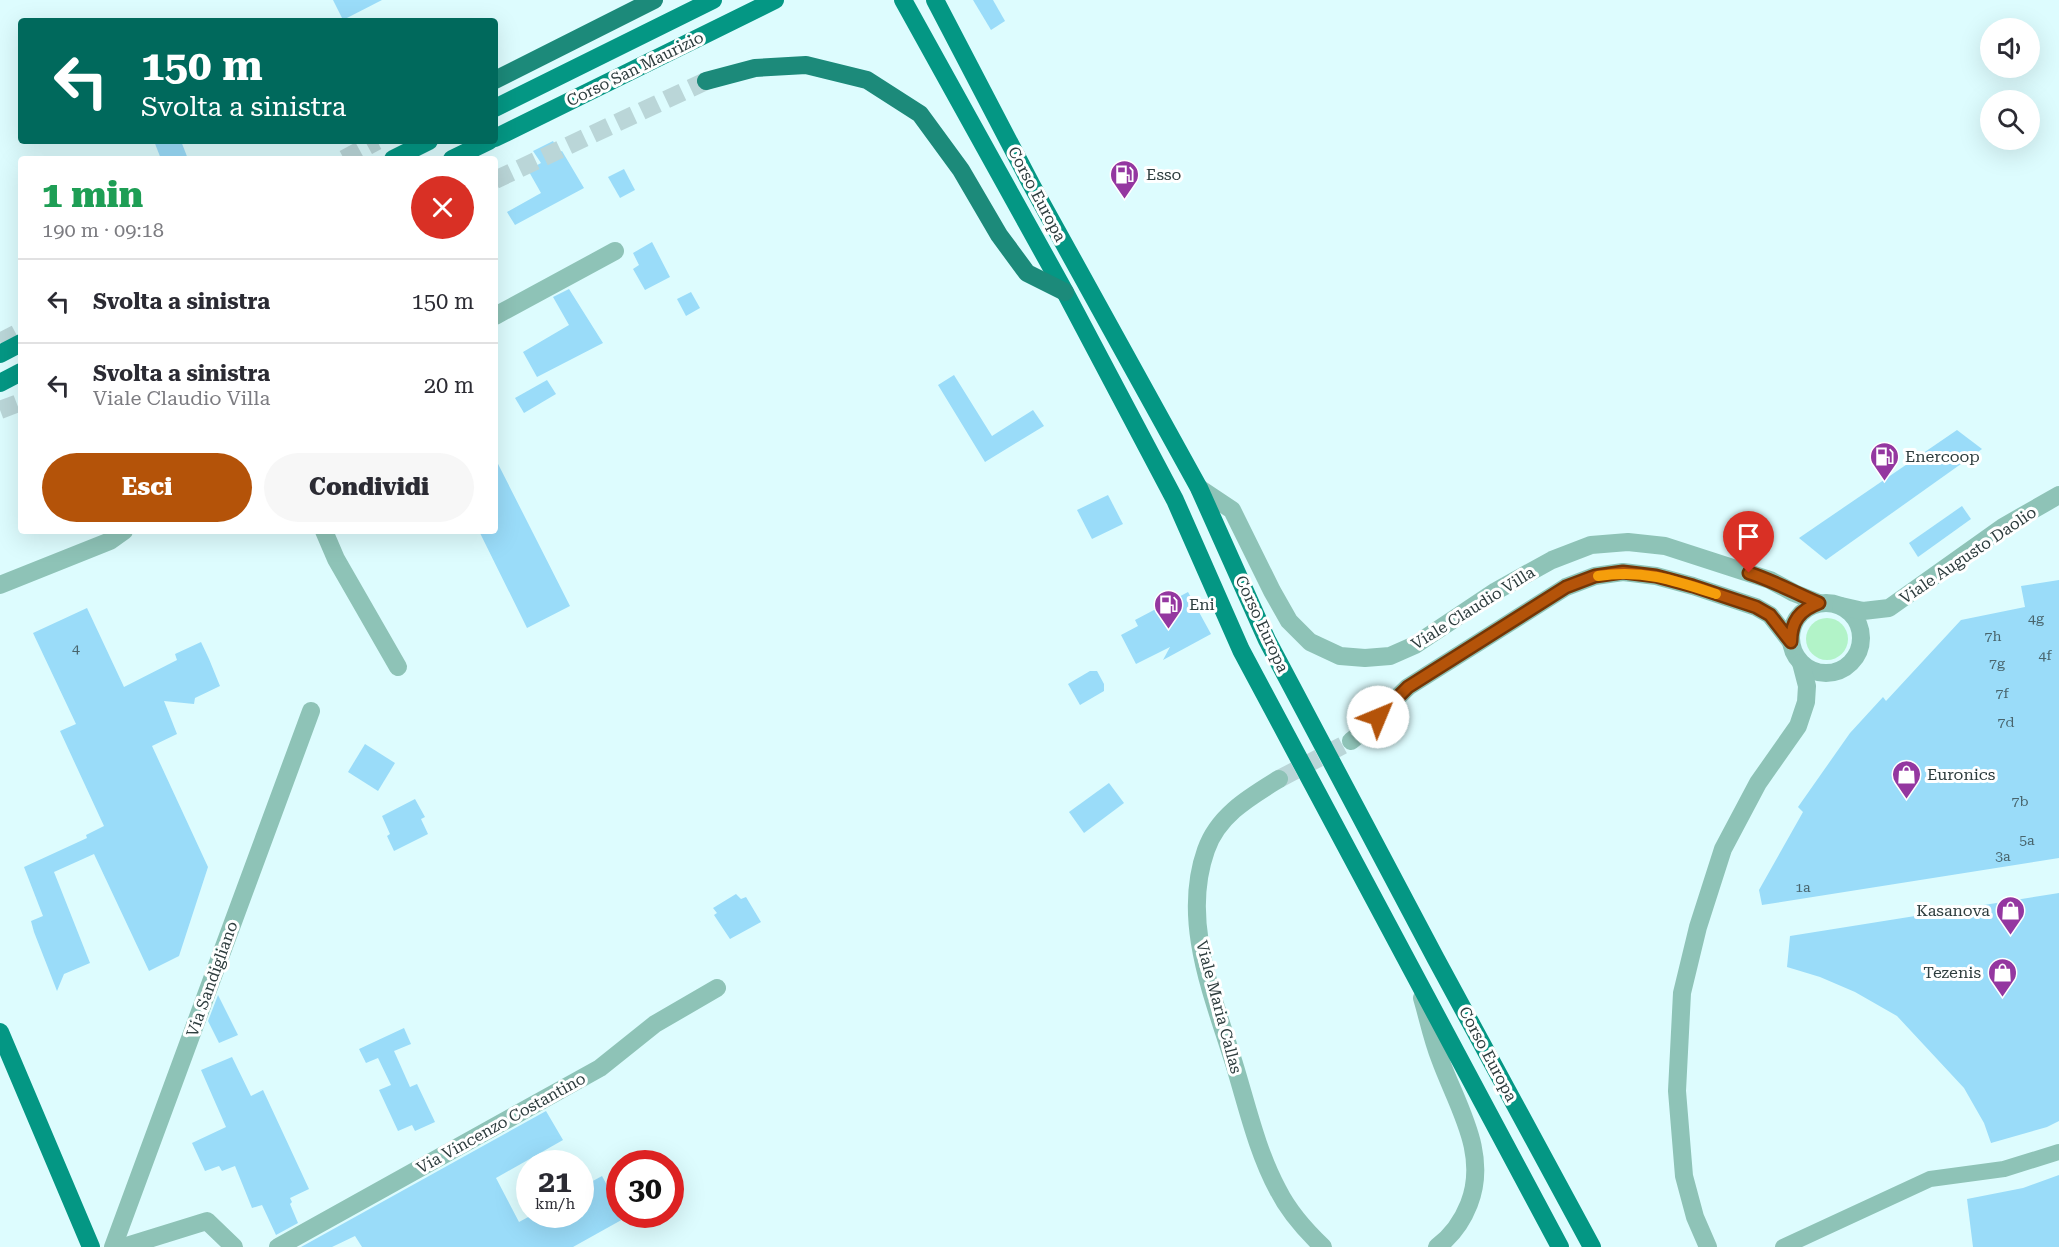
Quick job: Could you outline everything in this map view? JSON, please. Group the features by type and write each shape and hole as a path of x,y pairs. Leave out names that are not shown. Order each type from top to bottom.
{"highway":[{"path":"498,78 654,0"},
{"path":"706,81 755,68 806,65 867,80 920,114 961,170 999,235 1028,273 1065,292"}],"main road":[{"name":"Corso San Maurizio","path":"498,107 713,0"},
{"name":"Corso San Maurizio","path":"498,137 775,0"},
{"name":"Corso Europa","path":"903,0 1065,292 1175,500 1241,650 1560,1247"},
{"name":"Corso Europa","path":"935,0 1031,184 1199,488 1267,640 1593,1247"},
{"path":"399,156 423,144"},
{"path":"458,156 483,144"},
{"path":"0,354 18,345"},
{"path":"0,382 18,373"},
{"path":"0,1032 91,1247"}],"street":[{"path":"498,314 615,251"},
{"name":"Viale Claudio Villa","path":"1199,488 1232,510 1289,621 1310,642 1340,656 1365,658 1390,656 1415,645 1505,586 1552,560 1591,544 1628,542 1665,546 1770,579 1794,593 1819,603"},
{"name":"Viale Augusto Daolio","path":"1841,606 1863,611 1889,608 2003,527 2059,495"},
{"path":"0,585 110,541 120,534"},
{"path":"325,534 336,559 398,667"},
{"path":"1351,741 1408,687 1566,587 1595,576 1623,572 1656,576 1756,607 1770,615 1791,642"},
{"path":"1831,602 1841,606 1851,612 1860,628 1861,647 1847,667 1836,672 1823,673 1811,670 1801,663 1794,653 1791,631 1795,621 1809,606 1831,602"},
{"path":"1708,1247 1695,1217 1684,1176 1677,1091 1682,993 1698,927 1723,849 1758,783 1798,726 1801,718 1806,702 1807,686 1801,663"},
{"name":"Via Sandigliano","path":"113,1247 311,711"},
{"name":"Viale Maria Callas","path":"1280,780 1237,807 1222,820 1206,848 1197,884 1197,922 1202,957 1254,1132 1278,1190 1301,1226 1323,1247"},
{"path":"1416,978 1439,1058 1468,1129 1476,1156 1476,1180 1464,1218 1451,1237 1437,1247"},
{"name":"Via Vincenzo Costantino","path":"278,1247 600,1068 655,1024 717,988"},
{"path":"1783,1247 1929,1179 2004,1169 2059,1152"},
{"path":"123,1247 207,1221 234,1247"}],"green space":[{"path":"1827,618 1842,624 1848,639 1842,654 1827,660 1812,654 1806,639 1812,624"}],"building":[{"path":"333,0 382,0 347,18 342,18"},
{"path":"973,0 993,0 1005,21 991,30"},
{"path":"553,141 559,152 562,151 584,188 515,225 507,212 541,193 528,170 541,163 533,151"},
{"path":"155,144 182,144 187,156 160,156"},
{"path":"624,169 635,190 620,198 608,177"},
{"path":"652,242 670,277 645,290 633,269 639,265 633,253"},
{"path":"569,289 603,343 537,377 523,352 569,325 553,297"},
{"path":"691,292 700,308 686,316 677,299"},
{"path":"954,375 992,436 1033,410 1044,426 985,462 938,385"},
{"path":"547,380 556,394 524,413 515,398"},
{"path":"1957,430 1982,449 1826,560 1799,538"},
{"path":"498,464 570,606 527,628 480,534 498,534"},
{"path":"1108,495 1123,524 1092,539 1077,510"},
{"name":"Enercoop","path":"1962,506 1971,519 1918,557 1909,543"},
{"path":"2059,580 2059,858 1762,905 1759,890 1803,812 1798,807 1850,733 1883,697 1886,701 1961,620 2025,607 2021,586"},
{"path":"1188,592 1211,634 1163,660 1170,647 1136,664 1121,635 1138,626 1135,620"},
{"path":"87,608 124,687 177,660 175,654 201,642 209,659 220,686 195,698 194,704 164,701 177,734 152,746 208,867 179,956 149,971 94,854 54,872 90,963 64,974 57,991 31,921 43,916 24,867 87,838 86,835 104,826 60,731 76,724 33,633"},
{"path":"1090,671 1097,671 1104,684 1104,691 1080,705 1068,684"},
{"path":"365,744 395,763 378,791 348,772"},
{"path":"1109,783 1124,803 1084,833 1069,812"},
{"path":"415,799 425,817 421,819 428,834 394,851 382,816"},
{"path":"2059,893 2059,1121 2047,1127 1991,1143 1984,1123 1964,1088 1897,1016 1855,992 1820,977 1787,967 1790,936"},
{"path":"736,894 741,899 746,897 761,922 730,939 714,915 717,913 713,908"},
{"path":"218,995 238,1035 219,1043 208,1021"},
{"path":"404,1028 411,1044 394,1051 410,1087 417,1084 435,1122 415,1131 412,1125 398,1131 379,1090 391,1085 378,1058 366,1063 359,1049"},
{"path":"232,1057 251,1096 263,1090 309,1189 290,1198 292,1202 290,1204 298,1223 276,1235 262,1205 252,1208 235,1166 222,1171 219,1166 205,1171 192,1143 226,1127 201,1070"},
{"path":"546,1111 563,1140 545,1150 516,1150 516,1167 496,1178 516,1216 516,1228 594,1228 594,1180 602,1176 606,1183 607,1228 573,1247 362,1247 355,1236 332,1247 301,1247"},
{"path":"2059,1175 2059,1247 1973,1247 1967,1199 2023,1188"}],"tunnel":[{"path":"498,179 706,81"},
{"path":"350,156 372,144"},
{"path":"0,342 18,333"},
{"path":"0,410 18,403"},
{"path":"1279,779 1351,741"}],"slow traffic":[{"path":"1598,576 1623,572 1656,576 1716,594"}],"place":[{"name":"Esso","path":"1125,200"},
{"name":"Enercoop","path":"1884,482"},
{"name":"Eni","path":"1168,630"},
{"name":"Euronics","path":"1906,800"},
{"name":"Kasanova","path":"2011,936"},
{"name":"Tezenis","path":"2002,998"}],"route":[{"path":"1378,717 1408,687 1566,587 1595,576 1623,572 1656,576 1756,607 1770,615 1791,642 1791,631 1795,621 1809,606 1819,603 1794,593 1770,579 1749,573"}]}
